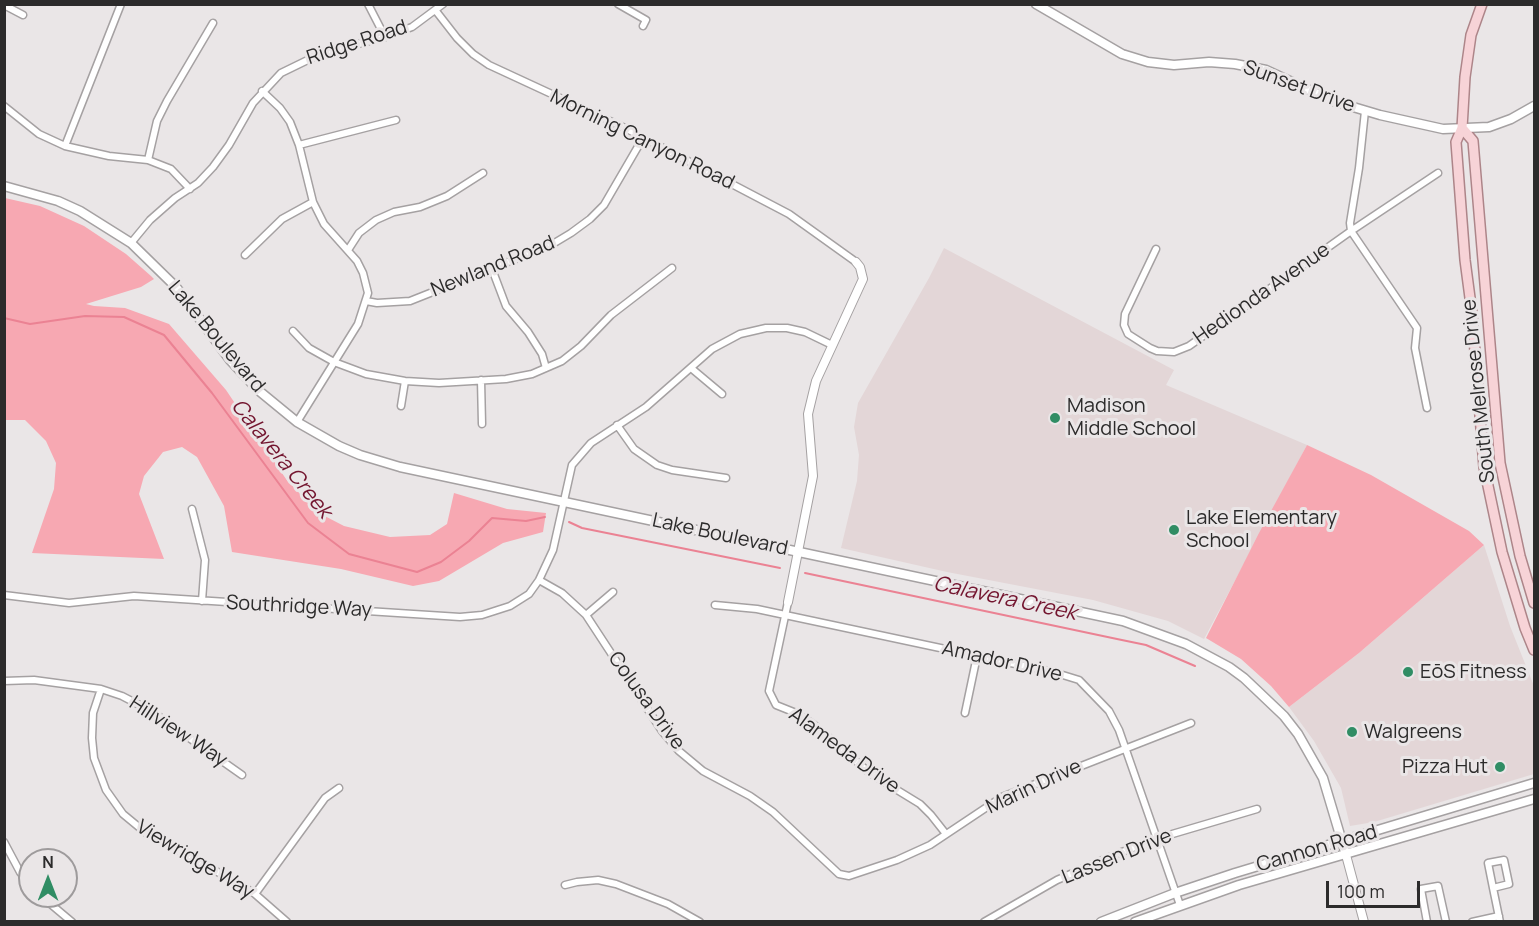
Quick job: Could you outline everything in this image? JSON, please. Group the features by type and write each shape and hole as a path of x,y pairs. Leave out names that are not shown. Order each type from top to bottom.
{"main road":[{"name":"Sunset Drive","path":"1036,4 1122,54 1148,62 1174,65 1209,62 1266,70 1333,101 1443,129 1489,127 1511,119 1534,106"},
{"name":"South Melrose Drive","path":"1482,4 1471,35 1462,128 1456,142 1465,260 1484,467 1502,552 1534,650"},
{"name":"South Melrose Drive","path":"1462,128 1473,141 1500,463 1520,556 1534,603"},
{"name":"Lake Boulevard","path":"4,186 58,201 80,211 131,243 176,287 230,360 251,383 297,422 360,455 400,467 1123,621 1186,644 1244,678 1284,716 1308,750 1323,778 1346,855"},
{"path":"1474,345 1489,344"},
{"name":"Cannon Road","path":"1101,921 1235,873 1534,783"},
{"name":"Cannon Road","path":"1135,921 1239,885 1534,799"},
{"path":"1468,804 1472,817"}],"street":[{"path":"65,146 121,4"},
{"path":"368,4 385,37"},
{"name":"Ridge Road","path":"131,243 150,220 175,198 190,189 213,167 262,91 281,73 320,54 385,37 412,27 443,4"},
{"path":"618,4 646,20 643,26"},
{"path":"4,5 23,15"},
{"name":"Morning Canyon Road","path":"436,11 457,38 473,54 489,65 643,138 789,214 856,262"},
{"path":"148,160 157,121 213,23"},
{"path":"262,91 280,108 290,122 299,145 314,202 324,224 348,250 363,273 368,292 358,324 297,422"},
{"path":"5,108 39,134 65,146 100,154 148,160 171,169 190,189"},
{"path":"1365,111 1350,223 1351,231 1417,328 1415,348 1428,408"},
{"path":"299,145 396,120"},
{"name":"Newland Road","path":"366,302 410,301 551,245 590,219 612,194 643,138"},
{"name":"Hedionda Avenue","path":"1156,249 1125,314 1124,325 1128,334 1157,351 1167,352 1188,346 1438,172"},
{"path":"348,250 359,233 376,220 394,212 420,207 447,196 483,173"},
{"path":"245,255 282,219 314,202"},
{"name":"Alameda Drive","path":"856,262 863,279 816,381 808,414 813,476 769,691 776,705 796,713 813,724 871,774 920,804 946,834"},
{"path":"293,331 309,348 334,362 366,374 405,381 439,383 506,379 532,374 562,361 581,346 610,315 672,268"},
{"path":"492,269 506,306 528,332 542,354 546,368"},
{"name":"Southridge Way","path":"4,595 69,603 134,596 460,617 482,615 510,606 529,594 539,580 553,550 562,501 572,465 591,443 646,407 724,341 740,334 766,328 787,328 805,332 832,345"},
{"path":"691,368 722,393"},
{"path":"481,380 482,424"},
{"path":"401,406 405,381"},
{"path":"617,425 634,449 657,465 672,470 726,478"},
{"path":"192,509 205,560 202,601"},
{"name":"Colusa Drive","path":"539,580 562,593 586,615 662,731 679,751 703,771 750,796 773,812 839,874 849,876"},
{"path":"586,615 613,591"},
{"name":"Amador Drive","path":"715,605 758,609 1053,672 1079,680 1109,711 1119,730 1180,905"},
{"path":"965,713 977,656"},
{"name":"Hillview Way","path":"4,681 34,680 101,689 122,696 151,711 242,775"},
{"name":"Viewridge Way","path":"101,689 93,713 94,758 101,780 123,814 146,833 255,894 287,921"},
{"name":"Marin Drive","path":"849,876 897,860 930,844 1002,797 1191,723"},
{"path":"255,894 325,798 339,788"},
{"name":"Lassen Drive","path":"984,921 1057,880 1119,853 1257,809"},
{"path":"4,842 18,868"},
{"name":"Lake Boulevard","path":"1346,855 1364,921"},
{"path":"1472,921 1500,919 1493,888 1488,863 1504,860 1509,884 1493,888"},
{"path":"565,885 598,880 616,884 668,904 700,921"},
{"path":"1427,921 1421,889 1437,886 1446,921"},
{"path":"56,908 72,921"}],"shaded area":[{"path":"5,198 40,206 84,226 126,254 154,279 141,287 86,304 125,308 169,324 226,390 286,479 317,512 344,526 390,537 430,535 447,524 454,493 507,509 546,513 543,532 503,543 439,581 413,586 341,569 232,552 224,506 197,457 182,447 163,452 144,476 139,494 164,559 32,553 54,489 56,463 46,441 25,420 5,420"},
{"path":"944,248 1174,370 1166,385 1307,445 1204,639 1168,621 1093,600 947,572 841,548 857,481 859,455 854,427 858,403"},
{"path":"1307,445 1371,475 1469,531 1484,545 1359,653 1289,707 1271,686 1241,659 1206,638"},
{"path":"1484,545 1510,626 1534,686 1534,774 1374,822 1350,826 1341,788 1314,741 1289,707 1359,653"}],"waterway":[{"name":"Calavera Creek","path":"4,318 30,324 85,316 124,317 164,335 212,393 308,523 349,554 417,572 441,562 469,541 492,518 526,521 545,517"},
{"name":"Calavera Creek","path":"569,522 582,528 780,568"},
{"name":"Calavera Creek","path":"805,573 1146,645 1195,666"}],"place":[{"name":"Madison Middle School","path":"1055,418"},
{"name":"Lake Elementary School","path":"1174,530"},
{"name":"EōS Fitness","path":"1408,672"},
{"name":"Walgreens","path":"1352,732"},
{"name":"Pizza Hut","path":"1500,767"}]}
